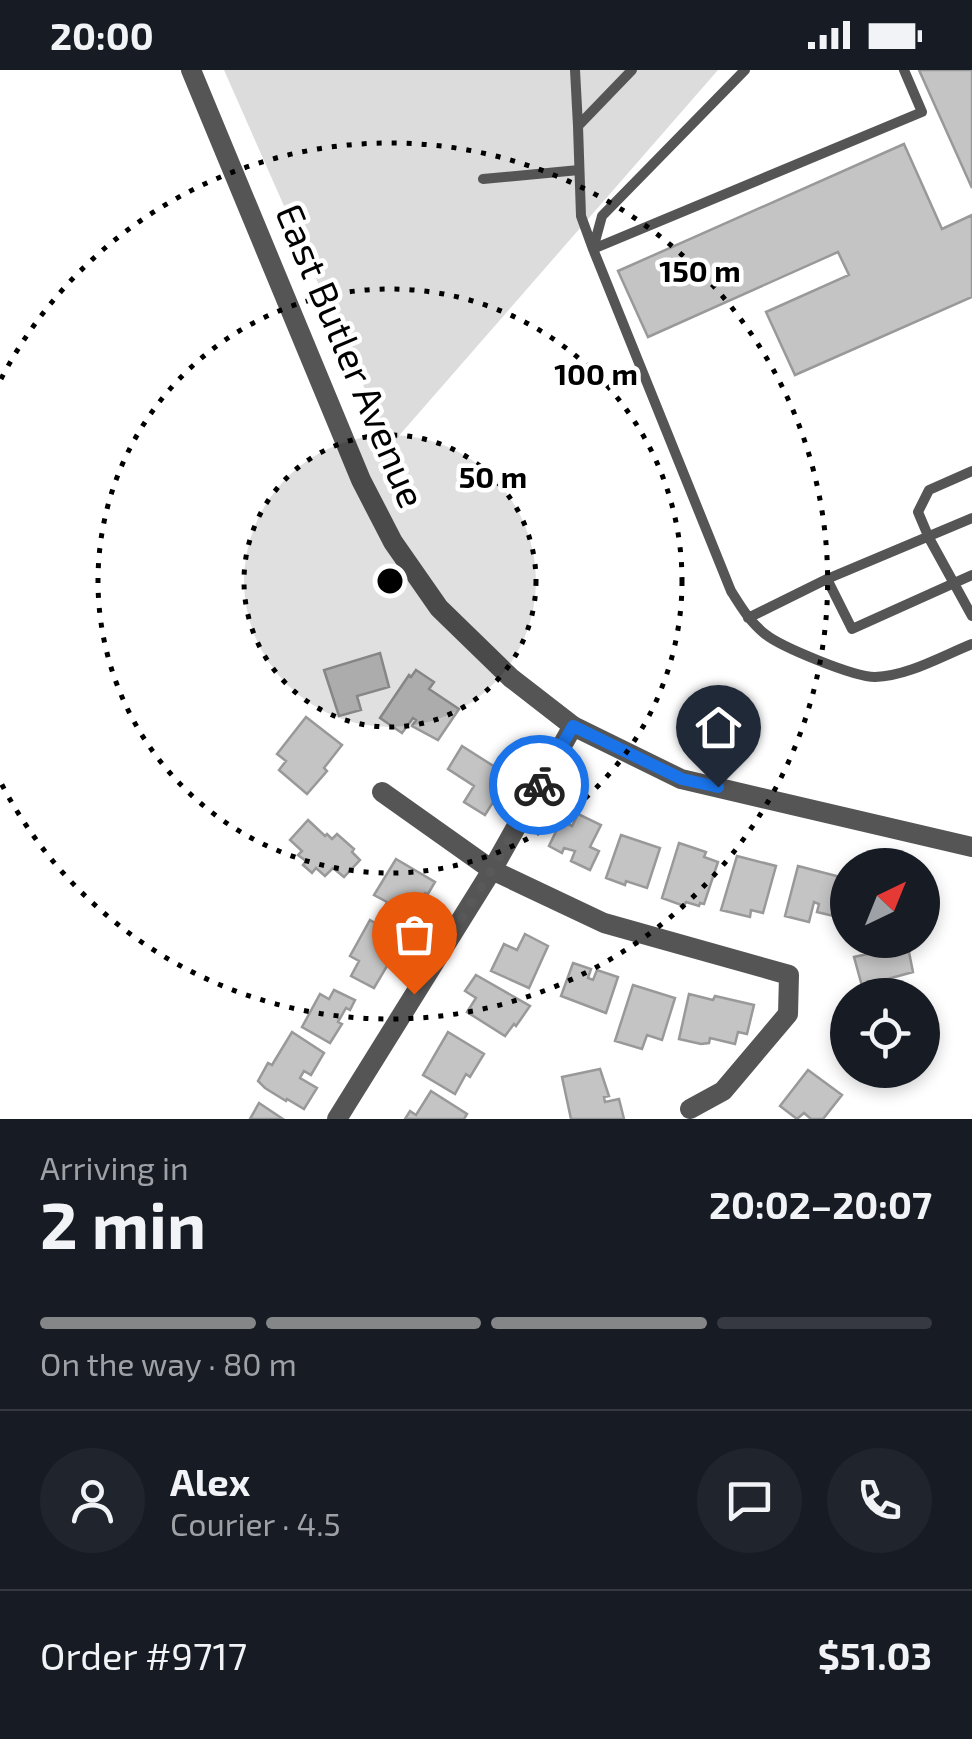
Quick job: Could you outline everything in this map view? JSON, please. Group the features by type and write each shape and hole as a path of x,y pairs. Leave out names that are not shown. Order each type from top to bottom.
{"street":[{"name":"East Butler Avenue","path":"191,70 361,480 393,542 439,608 510,678 573,726 682,779 972,847"},
{"path":"337,1119 492,870 573,726"},
{"path":"382,792 492,870 604,922 789,975 788,1014 723,1091 690,1109"}],"lane":[{"path":"575,70 582,216 731,591 748,618 768,637 836,667 873,677 912,669 972,644"},
{"path":"578,126 632,70"},
{"path":"593,249 602,216 745,70"},
{"path":"593,249 922,112 904,70"},
{"path":"482,179 580,170"},
{"path":"972,470 929,490 918,512 972,616"},
{"path":"748,618 827,579 972,518"},
{"path":"827,579 852,628 972,575"}],"shaded area":[{"path":"224,70 718,70 390,446"}],"building":[{"path":"919,70 972,70 972,188"},
{"path":"904,144 942,229 972,215 972,297 795,375 766,312 849,275 838,252 648,337 618,271"},
{"path":"380,653 389,687 357,696 361,710 339,716 324,670"},
{"path":"416,670 434,682 429,689 459,709 438,740 412,726 416,720 413,718 402,733 380,718"},
{"path":"306,717 342,745 307,794 279,770 286,761 277,754"},
{"path":"462,746 495,767 493,771 507,780 485,815 464,802 474,786 448,769"},
{"path":"578,814 601,825 590,847 599,851 590,870 571,861 575,851 564,848 562,853 549,846 561,821 572,826"},
{"path":"308,820 325,836 332,839 337,834 354,849 352,852 360,860 344,877 333,868 325,876 316,868 312,873 303,865 306,861 298,855 302,851 290,840"},
{"path":"621,835 660,848 647,888 606,878"},
{"path":"679,843 706,852 704,857 718,862 704,904 699,906 686,902 684,906 662,898"},
{"path":"737,856 776,866 763,913 751,910 750,917 721,910"},
{"path":"396,859 435,882 428,894 417,900 403,923 383,910 387,902 374,895"},
{"path":"798,866 830,874 830,915 817,912 819,904 814,902 809,922 785,916"},
{"path":"370,920 399,937 374,988 351,976 359,961 350,956"},
{"path":"525,934 548,946 529,988 491,971 504,944 517,950"},
{"path":"854,958 910,958 913,972 891,978 860,978"},
{"path":"573,963 591,969 588,978 593,980 597,970 618,977 606,1013 561,996"},
{"path":"476,975 530,1006 505,1036 467,1012 476,998 465,991"},
{"path":"633,985 675,998 662,1040 647,1035 642,1049 615,1041"},
{"path":"334,990 355,1000 350,1010 346,1008 338,1022 342,1024 330,1043 302,1027 320,994 329,999"},
{"path":"689,994 754,1005 747,1034 738,1032 735,1044 710,1038 709,1043 701,1044 679,1039"},
{"path":"292,1032 324,1053 311,1075 304,1071 300,1078 317,1088 304,1109 258,1081"},
{"path":"448,1032 484,1054 455,1094 423,1075"},
{"path":"600,1069 609,1096 604,1097 605,1102 619,1099 624,1119 571,1119 562,1077"},
{"path":"808,1070 842,1095 823,1119 811,1119 804,1113 797,1119 780,1106"},
{"path":"431,1091 467,1114 464,1119 405,1119 410,1111 416,1115"},
{"path":"259,1103 283,1119 250,1119"}],"way so far":[{"path":"414,994 492,870 539,785"}],"route":[{"path":"539,785 573,726 682,779 718,787"}]}
